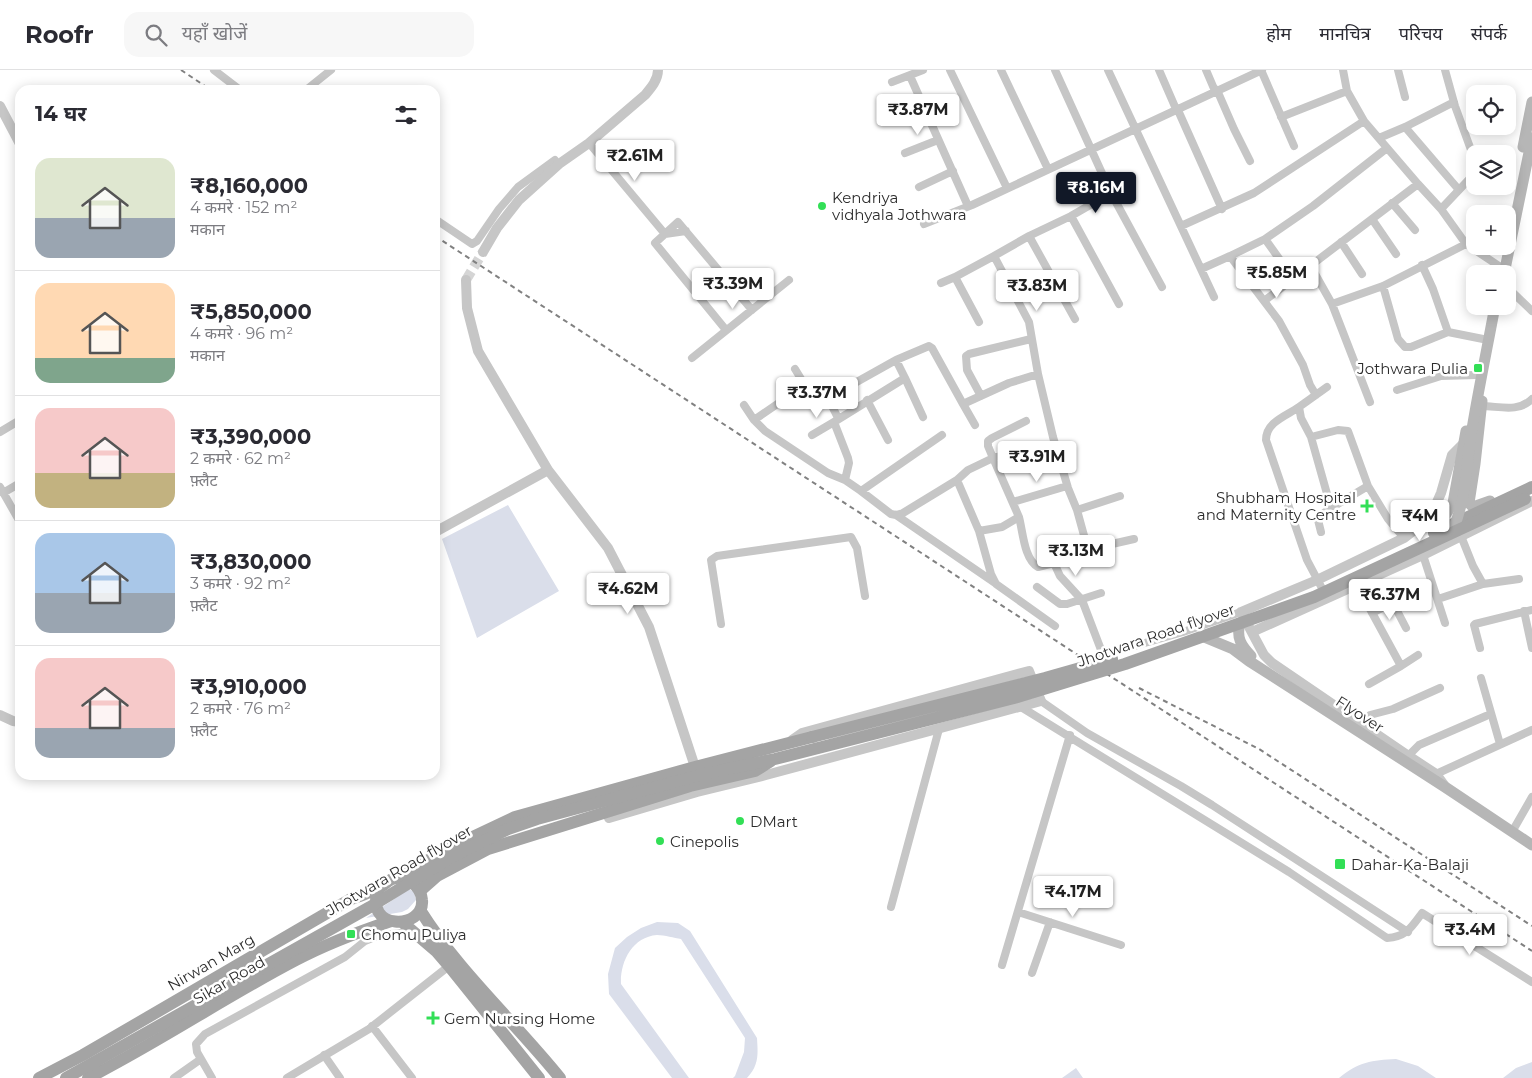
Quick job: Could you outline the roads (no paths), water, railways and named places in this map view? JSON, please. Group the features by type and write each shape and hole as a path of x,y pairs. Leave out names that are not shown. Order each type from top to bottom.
{"main road":[{"path":"1512,205 1532,102"},
{"path":"1503,265 1530,154 1532,138"},
{"path":"1434,533 1453,503 1488,315"},
{"path":"1457,534 1476,405 1493,315"},
{"path":"1498,315 1481,406 1469,503 1473,507 1505,494 1508,499"},
{"name":"Jhotwara Road flyover","path":"66,1078 370,907 455,855 482,841 537,819 704,774 775,759 1014,698 1124,664 1204,637 1240,618 1321,594 1457,534 1532,495"},
{"name":"Jhotwara Road flyover","path":"694,767 1045,678 1155,647 1329,584 1508,499 1532,495"},
{"name":"Flyover","path":"1240,618 1238,639 1258,665"},
{"name":"Flyover","path":"1204,637 1233,649 1249,661 1432,775 1445,786 1532,845"},
{"name":"Jhotwara Road flyover","path":"420,891 437,876 488,848 690,786 755,771 775,759"},
{"name":"Nirwan Marg","path":"39,1078 92,1050 351,899 379,889 393,879 401,878 438,853 515,817 694,767"},
{"path":"396,921 412,919 420,910 422,900 420,891 410,880 401,878"},
{"path":"379,889 374,900 376,908 382,916 396,921 414,932 449,966 539,1078"},
{"path":"420,910 479,987 560,1078"},
{"name":"Sikar Road","path":"88,1078 121,1061 296,959 351,934 396,921"}],"street":[{"path":"214,70 234,85"},
{"path":"312,85 331,70"},
{"path":"483,252 497,228 519,200 559,164 589,143 645,95 652,87 658,75 658,70"},
{"path":"892,82 923,70"},
{"path":"950,70 1007,188"},
{"path":"1002,70 1048,169"},
{"path":"1055,70 1111,193 1162,288"},
{"path":"1108,70 1214,297"},
{"path":"1159,70 1222,209"},
{"path":"1206,70 1250,161"},
{"path":"924,224 1091,150 1262,70 1294,146"},
{"path":"1332,304 1383,286 1466,244 1441,209 1364,121 1347,91 1343,70"},
{"path":"1398,70 1405,97"},
{"path":"1446,70 1454,102 1469,145"},
{"path":"910,76 968,206"},
{"path":"1281,117 1347,91"},
{"path":"1378,138 1405,127 1454,102"},
{"path":"0,105 15,134"},
{"path":"1182,226 1254,193 1364,121"},
{"path":"1405,127 1460,190"},
{"path":"905,153 938,140"},
{"path":"589,143 665,234"},
{"path":"1201,269 1265,239 1313,206 1387,148"},
{"path":"440,222 472,244 477,241 499,209 518,187 555,160"},
{"path":"918,187 952,171"},
{"path":"1264,300 1418,184"},
{"path":"1441,209 1466,184"},
{"path":"941,283 1111,193"},
{"path":"1392,203 1415,230"},
{"path":"1070,216 1119,304"},
{"path":"1372,219 1396,254"},
{"path":"726,330 655,243 678,222 752,310"},
{"path":"1029,236 1075,320"},
{"path":"1265,239 1293,278"},
{"path":"1341,242 1362,274"},
{"path":"1481,255 1495,265"},
{"path":"994,256 1029,322 1038,374 1053,437 1088,550"},
{"path":"1230,256 1279,321 1316,395"},
{"path":"1310,265 1332,304 1370,402"},
{"path":"1422,265 1433,289 1448,332"},
{"path":"955,277 979,322"},
{"path":"466,280 467,308 478,351 548,470 608,548 649,627 694,767"},
{"path":"692,358 789,280"},
{"path":"1383,286 1398,339 1405,347 1448,332 1483,338"},
{"path":"1516,296 1532,311"},
{"path":"981,396 967,370 966,356 1032,339"},
{"path":"794,370 817,405 896,360 929,346 932,348 975,425"},
{"path":"896,360 923,417"},
{"path":"963,404 1009,383 1038,374"},
{"path":"1397,390 1441,376 1476,375"},
{"path":"812,435 905,378"},
{"path":"754,420 805,385"},
{"path":"1327,599 1307,560 1266,440 1266,432 1269,426 1328,387"},
{"path":"828,398 848,458 845,480"},
{"path":"1481,406 1511,408 1522,406 1532,399"},
{"path":"867,400 888,440"},
{"path":"744,405 754,420 765,431 828,473 845,480 891,514 896,515 1055,626"},
{"path":"1299,407 1301,418 1311,438 1331,508"},
{"path":"1026,421 992,438 988,441 988,446 1019,517 1033,564 1038,567 1054,563 1059,556 1134,539"},
{"path":"0,432 15,423"},
{"path":"1311,438 1338,430 1348,432 1368,486 1388,519 1404,538"},
{"path":"861,491 942,436"},
{"path":"1054,563 1060,576 1082,600 1103,655 1240,618 1404,538 1418,528 1434,509 1441,493 1452,455 1464,447"},
{"path":"896,515 903,513 957,480 968,470 993,458 1015,452"},
{"path":"440,529 548,470"},
{"path":"957,480 979,531 991,574 996,584"},
{"path":"15,486 2,490 15,513"},
{"path":"1013,502 1067,486"},
{"path":"1322,532 1318,520 1321,515 1368,486"},
{"path":"1077,510 1120,496"},
{"path":"979,531 1002,527 1019,517"},
{"path":"1252,632 1423,555 1457,534 1483,584"},
{"path":"721,624 711,560 717,556 851,537 857,548 865,596"},
{"path":"1423,555 1446,623"},
{"path":"1438,599 1483,584 1519,579"},
{"path":"1358,585 1401,666"},
{"path":"1037,586 1060,604 1082,600 1101,593"},
{"path":"1372,613 1414,592"},
{"path":"1393,603 1406,628"},
{"path":"1480,648 1475,624 1528,611 1532,648"},
{"path":"1240,618 1252,632 1264,655 1272,663 1408,756 1432,775 1532,730"},
{"path":"1369,684 1418,655"},
{"path":"787,744 802,733 1029,671 1041,701 1087,733 1181,786 1408,932"},
{"path":"1481,678 1500,744"},
{"path":"1363,725 1370,715 1393,709 1440,688"},
{"path":"539,833 551,834 697,792 1041,701"},
{"path":"1021,707 1070,735 1289,872 1387,938 1396,937 1408,932 1422,913 1532,982"},
{"path":"0,715 15,721"},
{"path":"1408,756 1419,745 1486,716"},
{"path":"0,721 15,722"},
{"path":"891,907 939,729"},
{"path":"1082,743 1087,733"},
{"path":"1002,965 1070,735"},
{"path":"1512,832 1532,797"},
{"path":"1018,912 1121,945"},
{"path":"1032,974 1050,922"},
{"path":"212,1078 197,1052 196,1044 205,1034 345,957 365,941 380,935 414,932"},
{"path":"287,1078 372,1026 449,966"},
{"path":"372,1026 412,1078"},
{"path":"324,1055 340,1078"},
{"path":"174,1078 183,1076 201,1059"}],"tunnel":[{"path":"466,280 483,252"}],"railway":[{"path":"181,70 204,85"},
{"path":"440,239 1532,951"},
{"path":"1139,688 1259,749 1532,926"}],"place":[{"name":"Kendriya vidhyala Jothwara","path":"822,206"},
{"name":"Jothwara Pulia","path":"1478,368"},
{"name":"Shubham Hospital and Maternity Centre","path":"1367,506"},
{"name":"DMart","path":"740,821"},
{"name":"Cinepolis","path":"660,841"},
{"name":"Dahar-Ka-Balaji","path":"1340,864"},
{"name":"Chomu Puliya","path":"351,934"},
{"name":"Gem Nursing Home","path":"433,1018"}]}
